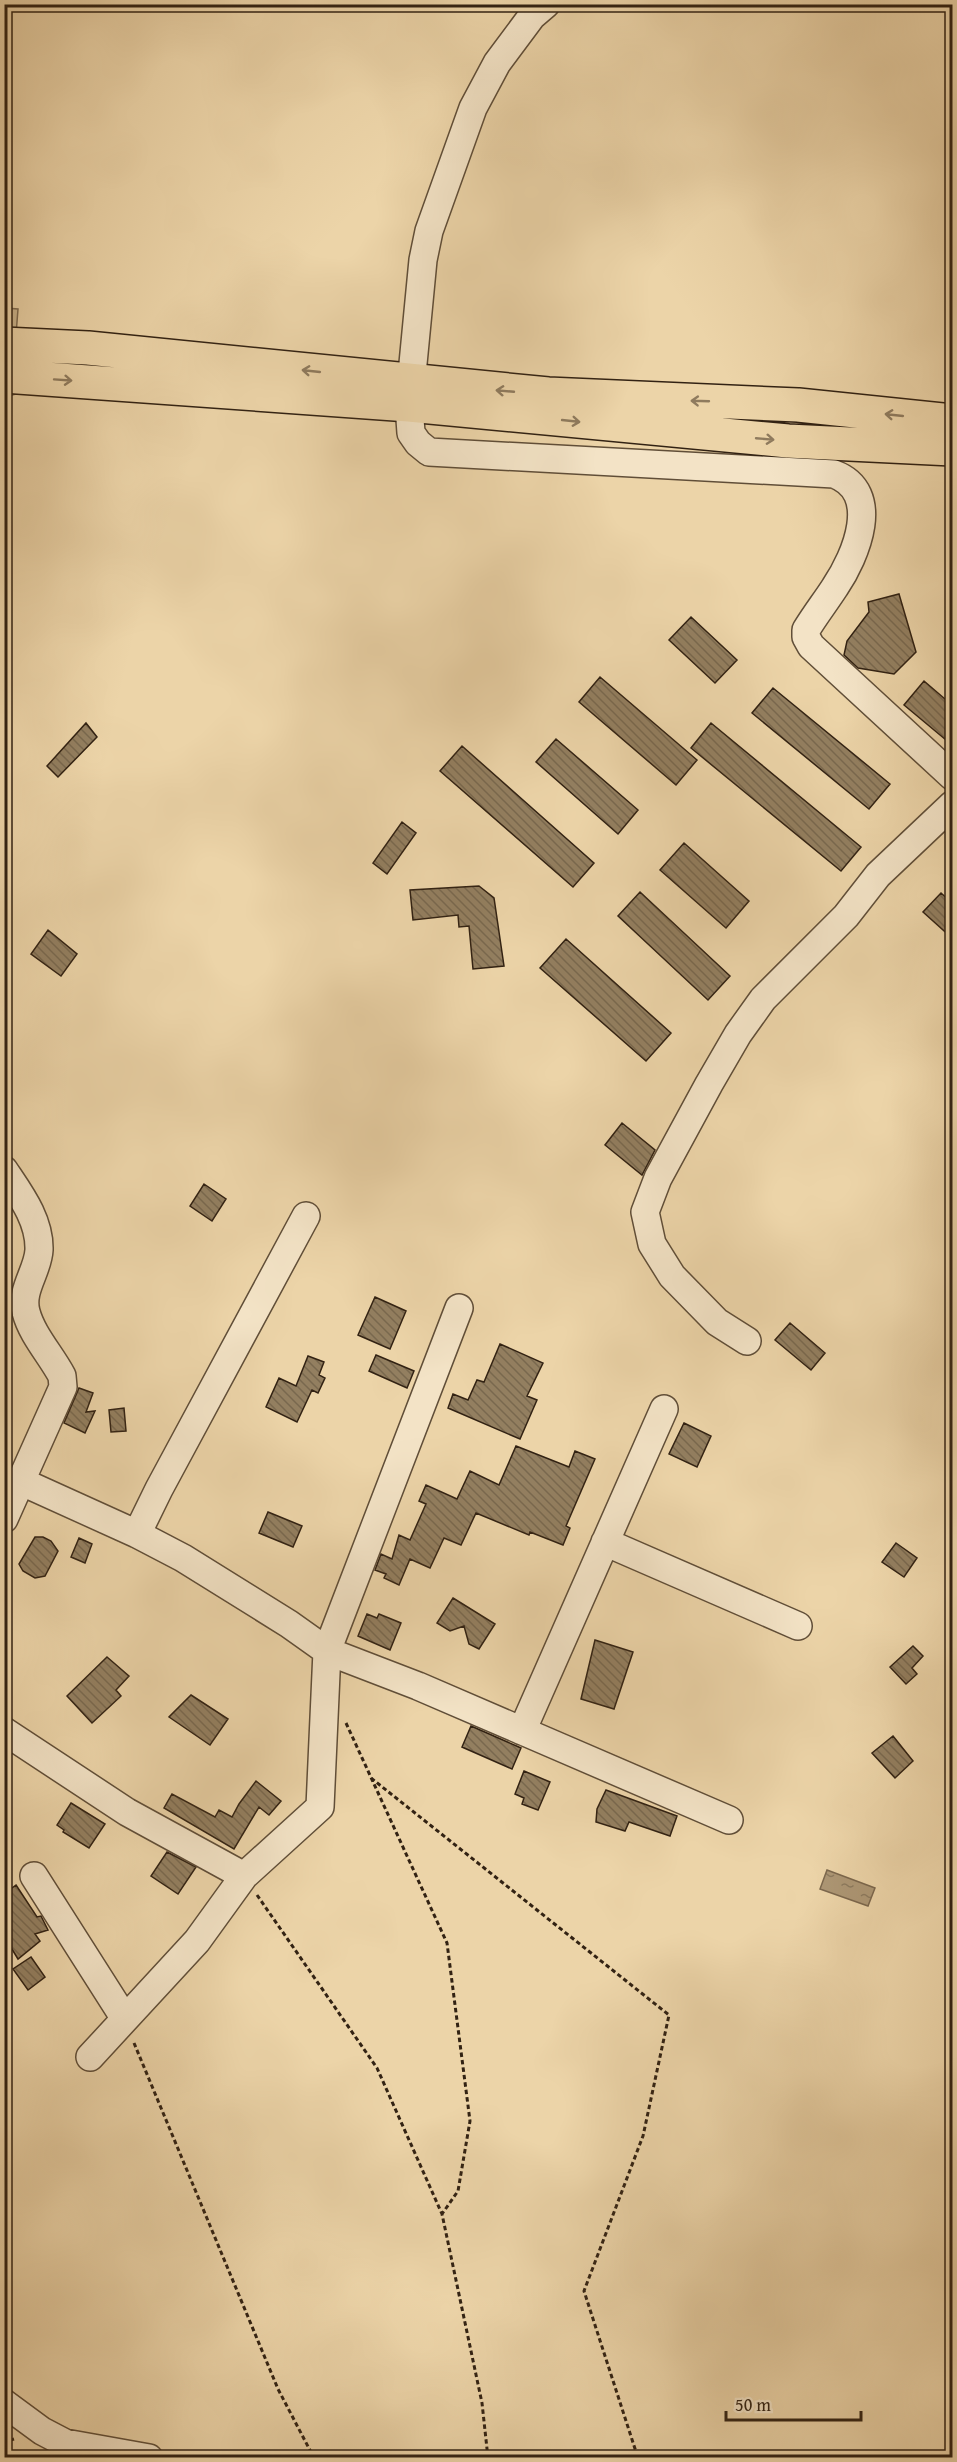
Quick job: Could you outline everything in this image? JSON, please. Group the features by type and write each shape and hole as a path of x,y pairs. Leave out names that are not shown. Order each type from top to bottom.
{"main road":[{"path":"4,344 88,348 410,393 788,441 952,449"},
{"path":"4,376 410,393 548,394 798,405 952,421"}],"street":[{"path":"546,4 532,16 497,63 472,108 429,231 423,260 410,393 411,434 418,444 429,452 834,474 847,478 856,488 861,502 862,522 855,548 837,585 806,630 806,637 811,646 952,776"},
{"path":"747,1341 717,1322 672,1276 652,1244 645,1212 658,1178 738,1034 763,999 846,916 878,875 952,805"},
{"path":"4,1170 23,1198 36,1226 39,1251 24,1299 26,1312 62,1376 63,1387 4,1519"},
{"path":"137,1534 306,1216"},
{"path":"90,2057 197,1941 244,1876 320,1807 327,1651 459,1308"},
{"path":"522,1731 664,1409"},
{"path":"20,1481 137,1534 183,1558 289,1624 327,1651 418,1686 729,1820"},
{"path":"605,1542 798,1626"},
{"path":"4,1731 127,1812 244,1876"},
{"path":"34,1876 125,2019"},
{"path":"4,2403 42,2431 65,2443 149,2457"}],"path":[{"path":"345,1719 447,1943 470,2121 458,2191 442,2214"},
{"path":"371,1778 669,2015 643,2136 584,2291 638,2457"},
{"path":"244,1876 377,2068 442,2214 482,2403 488,2457"},
{"path":"125,2019 278,2389 314,2457"}],"green space":[{"path":"5,308 18,309 13,374 16,394 5,397"}],"water":[{"path":"827,1870 875,1888 868,1906 820,1889"}],"building":[{"path":"899,594 916,652 894,674 858,668 844,655 847,641 869,612 868,602"},
{"path":"691,617 737,660 715,683 669,640"},
{"path":"600,677 697,760 676,785 579,702"},
{"path":"924,681 952,705 952,745 904,705"},
{"path":"773,688 890,784 869,809 752,713"},
{"path":"86,723 97,737 58,777 47,766"},
{"path":"711,723 861,847 841,871 691,748"},
{"path":"556,739 638,810 618,834 536,762"},
{"path":"462,746 594,863 573,887 440,771"},
{"path":"402,822 416,833 387,874 373,863"},
{"path":"684,843 749,901 726,928 660,870"},
{"path":"479,886 494,898 504,966 473,969 469,926 459,927 458,915 413,920 410,890"},
{"path":"640,892 730,976 708,1000 618,916"},
{"path":"941,893 952,903 952,938 923,912"},
{"path":"48,930 77,954 61,976 31,954"},
{"path":"566,939 671,1033 646,1061 540,968"},
{"path":"622,1123 655,1150 642,1175 605,1145"},
{"path":"204,1184 226,1199 212,1221 190,1206"},
{"path":"375,1297 406,1311 390,1349 358,1335"},
{"path":"790,1323 825,1353 811,1370 775,1340"},
{"path":"500,1344 543,1363 527,1396 537,1400 520,1439 448,1408 453,1394 468,1400 477,1380 484,1382"},
{"path":"376,1355 414,1371 407,1388 369,1371"},
{"path":"308,1356 324,1362 319,1375 325,1378 318,1393 312,1390 297,1422 266,1407 279,1378 296,1386"},
{"path":"79,1388 93,1393 86,1412 95,1411 85,1433 64,1423"},
{"path":"124,1408 126,1431 111,1432 109,1410"},
{"path":"684,1423 711,1436 697,1467 669,1454"},
{"path":"516,1446 569,1467 575,1451 595,1459 566,1526 570,1528 563,1545 530,1532 529,1535 476,1513 461,1545 444,1538 430,1568 410,1559 399,1585 384,1578 386,1574 375,1570 381,1554 392,1559 399,1535 410,1540 426,1504 419,1501 426,1485 457,1499 470,1471 499,1485"},
{"path":"268,1512 302,1526 293,1547 259,1533"},
{"path":"35,1537 43,1537 51,1541 58,1551 45,1576 35,1578 23,1571 19,1564"},
{"path":"79,1538 92,1544 85,1563 71,1557"},
{"path":"896,1543 917,1558 904,1577 882,1562"},
{"path":"453,1598 495,1624 479,1649 469,1644 464,1626 450,1631 437,1623"},
{"path":"367,1614 377,1618 379,1614 401,1623 390,1650 358,1636"},
{"path":"595,1640 633,1652 614,1709 581,1699"},
{"path":"913,1646 923,1656 912,1668 917,1674 906,1684 890,1667"},
{"path":"107,1657 129,1676 116,1690 121,1696 92,1723 67,1696"},
{"path":"191,1695 228,1719 210,1745 169,1717"},
{"path":"471,1726 521,1748 512,1769 462,1747"},
{"path":"893,1736 913,1761 895,1778 872,1753"},
{"path":"524,1771 550,1782 538,1810 522,1804 524,1798 515,1794"},
{"path":"256,1781 281,1801 269,1815 259,1807 234,1849 164,1808 172,1794 215,1817 219,1810 232,1817"},
{"path":"606,1790 677,1816 670,1836 629,1822 625,1831 596,1822 597,1809"},
{"path":"71,1803 105,1824 89,1848 63,1832 64,1830 57,1825"},
{"path":"167,1852 196,1867 178,1894 151,1876"},
{"path":"16,1885 37,1917 41,1916 48,1930 35,1934 40,1941 18,1959 4,1936 4,1894"},
{"path":"31,1957 45,1977 28,1990 13,1969"}]}
